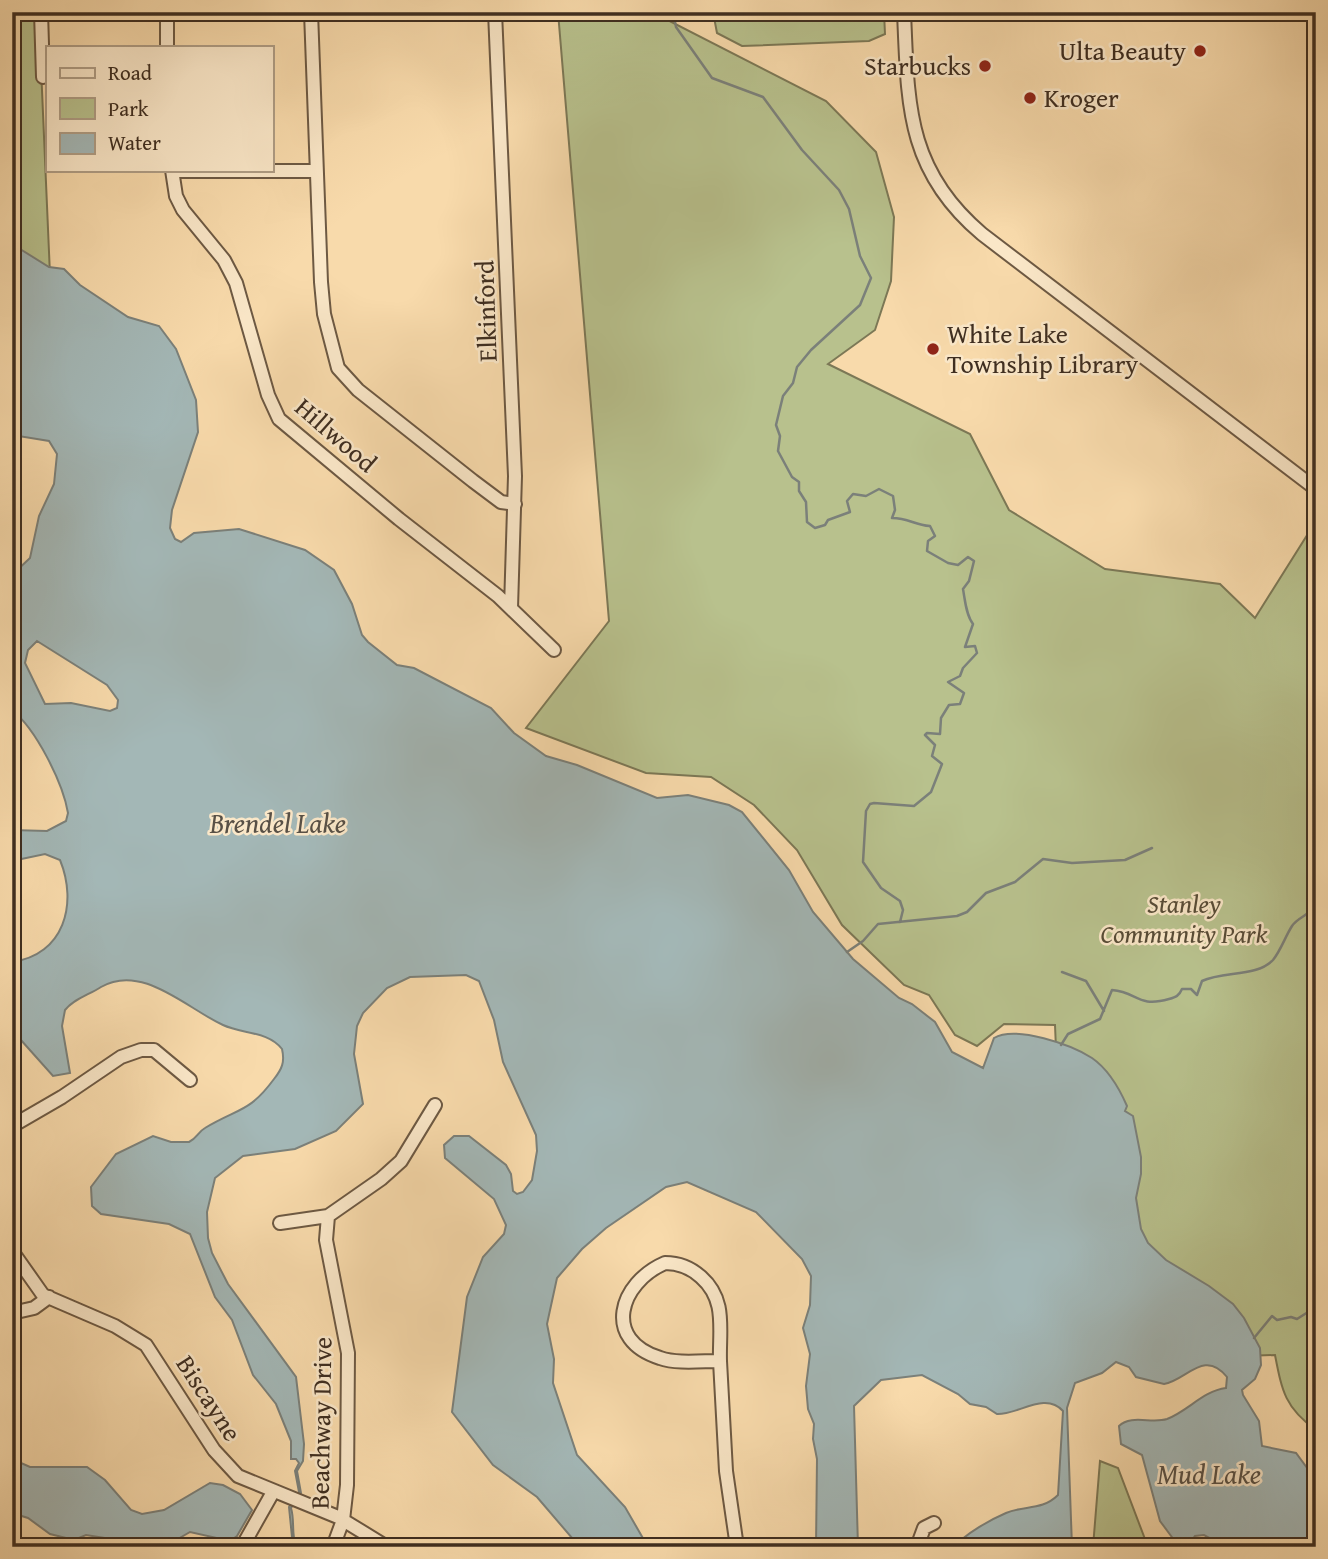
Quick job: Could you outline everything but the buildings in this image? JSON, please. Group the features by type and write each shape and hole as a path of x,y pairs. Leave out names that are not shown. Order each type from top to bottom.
{"street":[{"path":"41,12 43,77"},
{"path":"167,12 167,46"},
{"path":"312,12 316,171 324,314 338,368 358,390 494,497 514,504"},
{"name":"Elkinford","path":"495,12 514,504 510,608"},
{"path":"904,12 907,93 914,131 927,168 951,203 982,234 1316,489"},
{"path":"273,171 316,171"},
{"name":"Hillwood","path":"172,172 176,196 183,210 223,260 236,283 268,395 279,419 510,608 554,650"},
{"path":"12,1126 130,1052 155,1050 190,1080"},
{"path":"280,1223 328,1216 381,1179 401,1161 435,1105"},
{"name":"Beachway Drive","path":"328,1216 326,1240 346,1327 348,1353 347,1485 343,1520 333,1547"},
{"name":"Biscayne","path":"12,1251 43,1295 115,1326 146,1345 214,1450 238,1476 343,1520 387,1547"},
{"path":"720,1361 662,1359 645,1352 633,1341 623,1326 621,1312 627,1298 653,1268 665,1263 682,1265 709,1284 718,1298 721,1316 720,1361 726,1471 737,1547"},
{"path":"12,1312 34,1308 49,1297"},
{"path":"242,1547 278,1493"},
{"path":"917,1547 924,1528 934,1523"}],"green space":[{"path":"12,12 96,12 96,19 39,21 51,298 12,299"},
{"name":"Stanley Community Park","path":"558,12 652,12 826,101 876,152 894,217 891,281 875,330 828,364 970,434 1009,510 1105,569 1220,584 1255,618 1316,521 1316,1430 1291,1406 1280,1379 1275,1355 1069,1362 1055,1025 1004,1024 977,1046 955,1035 929,995 904,985 842,925 797,850 754,805 711,777 646,773 526,728 609,621"},
{"path":"713,12 884,12 885,34 869,41 742,46 717,33"},
{"path":"1100,1461 1118,1468 1148,1547 1093,1547"}],"water":[{"name":"Brendel Lake","path":"12,244 49,267 64,269 80,285 128,317 159,326 176,349 196,400 198,432 172,510 170,528 175,539 181,542 194,533 239,529 305,550 334,570 352,604 362,635 368,642 397,665 414,668 491,708 514,733 546,756 577,765 657,798 688,795 729,805 742,812 789,870 813,912 853,959 899,998 912,1004 935,1022 952,1052 983,1068 994,1038 1016,1034 1044,1038 1083,1053 1098,1063 1121,1093 1127,1106 1125,1111 1133,1116 1141,1157 1136,1198 1141,1229 1148,1243 1166,1260 1233,1304 1260,1348 1261,1365 1255,1379 1242,1390 1243,1395 1259,1421 1262,1446 1296,1453 1316,1480 1316,1547 1226,1547 1204,1535 1195,1536 1187,1547 1177,1544 1160,1521 1142,1455 1121,1444 1119,1426 1129,1421 1167,1419 1210,1393 1226,1388 1227,1377 1211,1365 1195,1369 1164,1384 1136,1377 1129,1367 1116,1362 1102,1373 1075,1383 1067,1408 1072,1547 955,1547 971,1532 993,1519 1013,1511 1039,1506 1058,1495 1063,1411 1056,1405 1040,1403 997,1414 986,1407 970,1404 958,1394 922,1375 881,1380 854,1406 858,1547 816,1547 817,1459 813,1439 814,1424 808,1409 806,1386 810,1354 803,1328 810,1305 811,1276 802,1259 756,1212 687,1182 666,1187 606,1228 582,1249 557,1278 547,1324 554,1359 553,1383 577,1455 625,1507 648,1547 578,1545 537,1497 493,1465 452,1412 467,1297 483,1257 504,1234 506,1225 494,1199 445,1158 444,1145 454,1136 469,1136 506,1165 511,1174 513,1191 517,1194 523,1192 532,1180 537,1151 536,1135 503,1062 494,1020 479,981 466,975 410,977 387,988 363,1013 357,1026 354,1054 363,1104 336,1131 295,1149 243,1156 215,1178 207,1212 208,1238 212,1253 228,1284 296,1377 304,1444 303,1461 297,1471 301,1493 291,1508 296,1547 293,1547 289,1507 299,1492 295,1471 299,1463 296,1459 291,1459 291,1441 276,1404 253,1375 232,1320 215,1297 190,1234 169,1224 101,1214 92,1206 91,1187 116,1154 153,1136 171,1142 189,1142 205,1128 250,1104 279,1072 283,1062 282,1049 270,1039 230,1028 164,991 132,980 116,981 101,987 65,1010 62,1026 70,1073 53,1076 12,1030 12,962 30,957 44,949 55,938 62,925 67,894 60,860 45,854 12,861 12,830 47,831 66,821 68,813 61,787 47,757 30,730 12,710 12,575 30,558 39,516 54,484 57,454 49,441 12,435","holes":["37,641 107,685 118,700 117,708 110,711 71,703 45,704 25,663 28,650"]},
{"path":"12,1459 30,1467 87,1467 105,1480 131,1510 142,1514 164,1510 210,1483 223,1485 240,1494 252,1510 237,1536 230,1541 190,1532 164,1547 124,1547 111,1539 86,1535 74,1540 50,1534 28,1518 12,1513"}],"waterway":[{"path":"673,12 676,27 712,78 763,97 802,150 839,190 849,209 860,256 871,278 860,305 811,350 797,367 793,383 783,396 776,425 780,436 778,451 792,477 799,482 799,491 806,502 807,522 815,528 825,525 828,520 850,512 847,501 853,494 866,496 879,489 893,496 895,510 892,518 930,526 935,536 928,541 927,551 948,563 958,565 968,557 974,561 969,581 963,589 967,612 973,624 965,647 975,646 977,653 963,668 960,676 948,682 964,693 960,704 949,705 941,718 940,734 925,735 935,745 932,756 942,764 931,792 914,806 874,803 870,804 866,811 863,862 881,888 900,901 903,910 900,922"},
{"path":"847,952 863,941 878,924 957,916 967,912 986,893 1015,882 1043,859 1072,863 1125,860 1152,848"},
{"path":"1061,1045 1068,1034 1100,1019 1112,990 1150,1002 1175,997 1182,989 1191,989 1197,995 1202,981 1266,965 1276,956 1295,923 1316,905"},
{"path":"1062,972 1086,981 1104,1011"},
{"path":"1254,1338 1272,1316 1277,1320 1291,1317 1297,1319 1316,1307"}],"place":[{"name":"Ulta Beauty","path":"1200,51"},
{"name":"Starbucks","path":"985,66"},
{"name":"Kroger","path":"1030,98"},
{"name":"White Lake Township Library","path":"933,349"}],"water label":[{"name":"Mud Lake","path":"1209,1474"}]}
